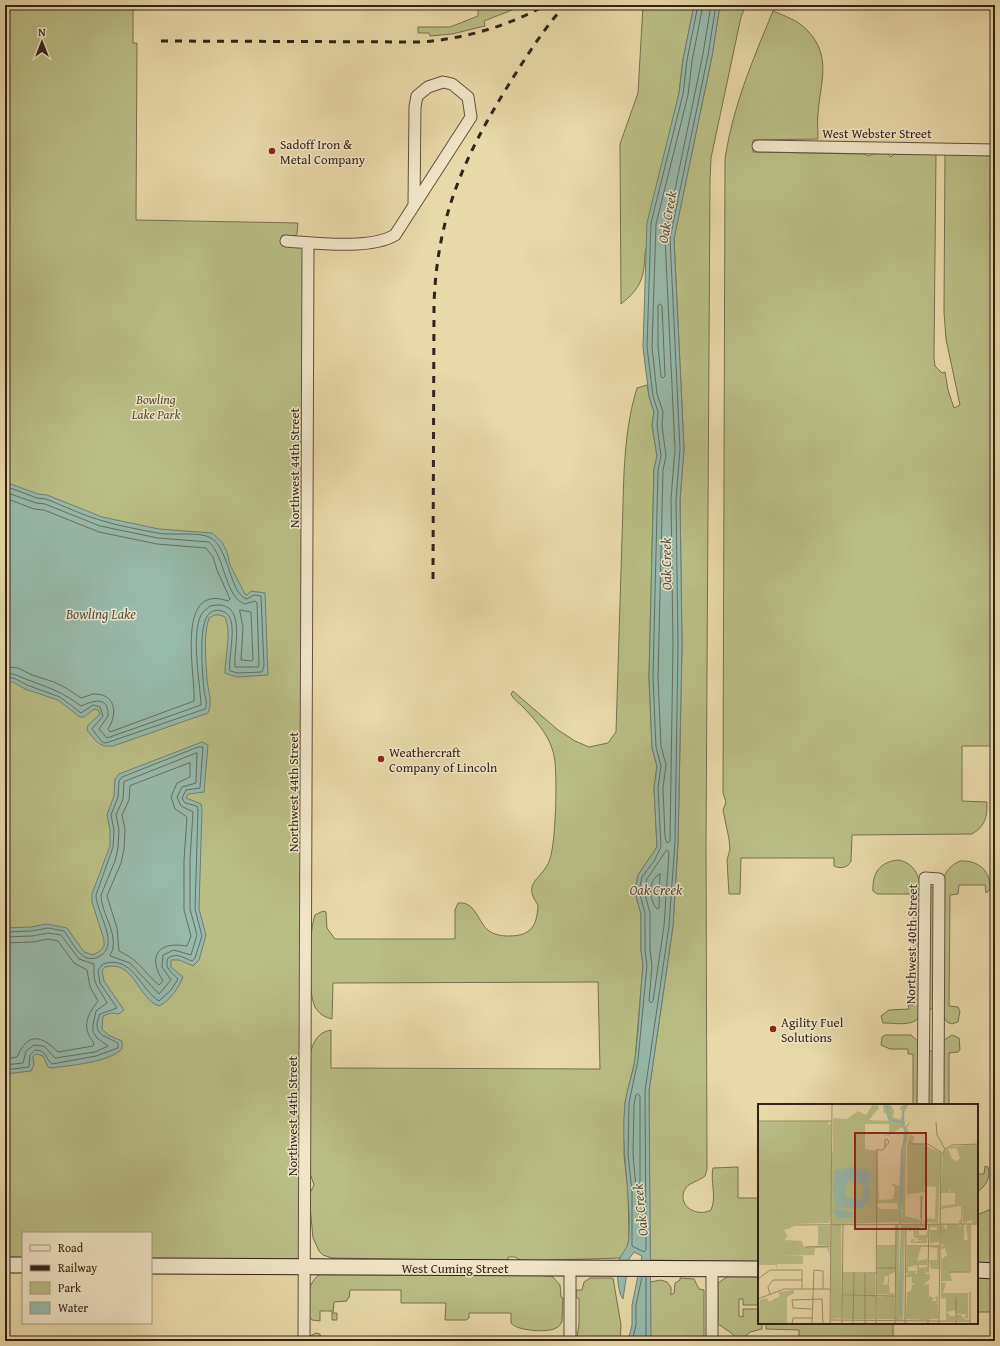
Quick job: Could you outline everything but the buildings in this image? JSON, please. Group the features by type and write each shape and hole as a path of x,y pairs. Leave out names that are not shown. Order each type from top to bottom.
{"street":[{"path":"286,241 320,244 378,243 388,240 395,235 401,228 414,204 471,117 468,97 452,84 442,82 428,86 417,96 415,107 414,204"},
{"name":"West Webster Street","path":"758,146 995,150"},
{"name":"Northwest 44th Street","path":"304,1341 308,243"},
{"name":"Northwest 40th Street","path":"923,1104 925,878 939,879 938,1104"},
{"path":"5,1265 22,1265"},
{"name":"West Cuming Street","path":"152,1266 758,1269"},
{"path":"570,1268 570,1341"},
{"path":"712,1269 712,1341"},
{"path":"978,1270 995,1271"}],"green space":[{"name":"Bowling Lake Park","path":"5,5 133,5 133,43 137,43 136,220 298,223 297,234 294,236 282,235 281,241 308,243 305,1267 152,1266 152,1232 22,1232 22,1265 5,1265"},
{"path":"478,5 525,5 484,21 485,26 452,34 430,36 429,33 418,33 418,27 450,27 478,16"},
{"path":"643,5 694,5 683,60 679,93 645,254 644,270 640,282 633,293 621,304 620,144 638,93"},
{"path":"720,5 746,5 741,17 711,158 706,842 707,1169 705,1176 686,1188 683,1197 684,1202 691,1210 696,1212 706,1212 711,1210 713,1205 713,1168 738,1167 738,1198 758,1198 758,1262 650,1260 649,1091 673,926 678,842 682,645 680,500 684,449 674,238 712,56"},
{"path":"773,11 799,23 806,29 820,49 823,70 819,102 818,139 753,140 753,152 865,154 868,156 887,153 891,157 894,154 936,154 934,358 935,366 942,373 945,372 948,390 954,408 960,405 946,339 944,312 945,154 995,156 995,746 962,746 962,801 987,802 985,820 980,828 972,834 852,835 851,861 848,865 841,868 834,866 834,858 741,858 740,894 729,894 727,860 730,849 723,810 726,802 723,793 725,158 733,119 751,65"},
{"path":"647,385 654,412 652,425 657,456 654,469 649,677 652,748 657,766 654,788 657,847 638,875 635,892 641,914 641,951 643,965 635,1060 625,1103 624,1155 628,1191 629,1237 627,1250 620,1258 522,1261 515,1257 508,1257 508,1261 332,1258 323,1255 319,1251 313,1238 309,1195 314,1185 310,1173 310,1053 315,1041 320,1035 331,1030 331,1068 600,1069 598,982 333,983 332,1019 318,1012 312,999 310,947 315,915 323,911 326,912 327,928 335,939 455,939 455,910 458,903 469,905 485,927 489,931 496,934 509,936 523,934 532,928 536,918 538,905 533,897 532,885 547,866 550,859 554,838 556,796 555,761 551,745 544,731 511,694 513,691 558,730 575,741 589,747 608,743 616,732 626,444 632,406 637,388"},
{"path":"891,861 903,861 913,868 920,883 920,1016 913,1022 904,1024 883,1023 881,1016 889,1010 909,1009 908,1005 913,1005 914,894 877,894 873,891 875,874 881,866"},
{"path":"960,861 973,862 982,868 988,877 990,890 986,893 985,885 959,885 958,894 950,895 949,1006 958,1007 960,1011 958,1022 952,1024 947,1022 943,1016 943,881 949,869"},
{"path":"936,887 935,1009 927,1009 928,888"},
{"path":"885,1035 911,1035 920,1043 920,1104 913,1104 913,1054 908,1054 908,1049 890,1049 881,1045 882,1037"},
{"path":"952,1035 959,1038 960,1050 958,1052 949,1053 949,1104 941,1104 942,1045 944,1040"},
{"path":"927,1051 934,1051 934,1104 927,1104"},
{"path":"985,1166 988,1167 989,1175 987,1181 978,1191 978,1174 984,1174"},
{"path":"995,1205 995,1263 978,1263 978,1215 989,1210"},
{"path":"322,1273 545,1274 545,1276 552,1276 560,1285 561,1297 563,1298 562,1321 557,1328 540,1331 514,1326 511,1323 511,1313 469,1313 469,1318 466,1320 445,1320 446,1303 401,1303 401,1290 350,1290 347,1301 334,1302 333,1313 337,1313 337,1320 332,1320 332,1311 320,1311 320,1321 312,1320 309,1316 310,1287"},
{"path":"758,1274 758,1305 743,1305 743,1299 739,1299 739,1316 743,1317 743,1309 758,1309 758,1324 762,1324 762,1329 750,1332 740,1341 718,1324 718,1283 730,1275"},
{"path":"590,1278 613,1278 621,1325 620,1341 576,1341 579,1325 579,1299 576,1297 576,1290 582,1290 584,1282"},
{"path":"680,1278 694,1279 699,1289 704,1290 704,1341 650,1341 650,1282 661,1280 667,1282 671,1287 671,1295 674,1293 675,1283 680,1280"},
{"path":"978,1278 995,1278 995,1312 978,1312"},
{"path":"766,1324 893,1324 893,1341 753,1341 761,1338 799,1338 799,1330 766,1329"},
{"path":"316,1333 320,1334 321,1341 309,1341 310,1336"}],"water":[{"name":"Oak Creek","path":"694,5 720,5 712,56 674,239 684,449 680,500 682,645 678,842 673,926 649,1091 651,1336 650,1341 628,1341 632,1325 632,1305 642,1256 634,1252 629,1259 623,1299 618,1285 618,1267 620,1258 628,1244 629,1236 629,1203 624,1137 625,1103 633,1070 638,1036 643,965 641,951 641,914 635,892 638,875 657,847 654,788 657,766 652,748 649,677 654,469 657,456 652,425 654,412 649,396 643,347 647,223 679,93 683,60"},
{"name":"Bowling Lake","path":"5,482 38,494 47,495 102,517 159,529 212,533 222,542 227,552 230,565 245,594 247,595 251,591 265,593 268,675 237,677 225,673 228,637 227,624 225,617 215,615 209,618 205,641 207,680 210,701 208,713 113,746 104,746 92,737 87,730 88,725 100,714 98,710 94,709 84,717 80,717 58,700 25,689 13,682 5,682"},
{"path":"202,742 208,745 204,792 188,794 186,798 201,804 202,810 199,909 206,935 199,960 193,966 179,960 171,960 171,967 183,977 174,993 167,1001 159,1006 146,996 135,981 123,969 115,966 105,967 102,971 104,981 124,1010 119,1014 111,1013 103,1016 102,1029 108,1035 122,1041 122,1049 115,1054 98,1060 52,1068 48,1067 43,1056 36,1054 33,1056 34,1065 31,1071 5,1074 5,928 31,927 47,924 67,928 84,952 93,955 100,951 104,946 104,940 92,902 92,894 110,846 110,830 107,815 114,796 115,779 119,774"}],"railway":[{"path":"161,41 423,42 487,30 517,19 546,5"},
{"path":"433,579 434,304 436,273 446,218 465,166 490,115 534,46 565,5"}],"place":[{"name":"Sadoff Iron & Metal Company","path":"272,151"},
{"name":"Weathercraft Company of Lincoln","path":"381,759"},
{"name":"Agility Fuel Solutions","path":"773,1029"}]}
